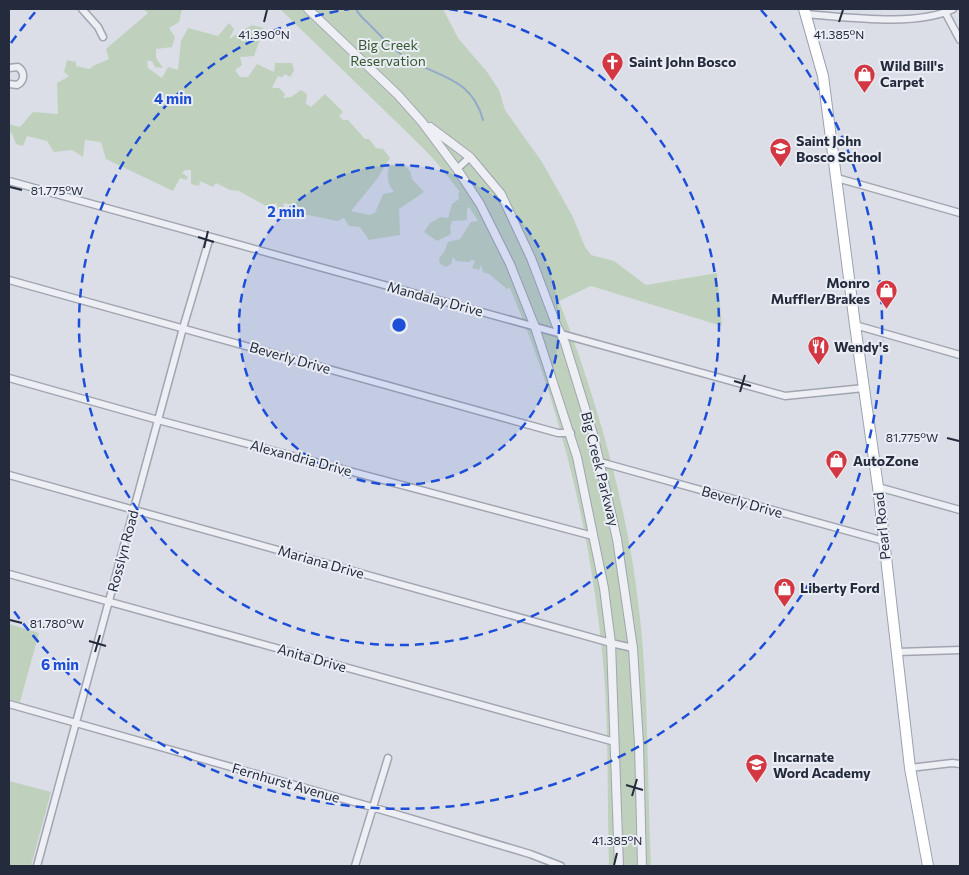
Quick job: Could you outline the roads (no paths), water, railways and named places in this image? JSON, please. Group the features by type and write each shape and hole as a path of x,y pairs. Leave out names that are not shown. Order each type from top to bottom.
{"main road":[{"name":"Pearl Road","path":"805,11 823,76 878,487 910,768 928,866"}],"street":[{"path":"82,9 98,26 103,37"},
{"name":"Big Creek Parkway","path":"308,9 398,95 422,122 458,169 480,204 510,264 535,327 580,467 604,588 611,643 619,866"},
{"path":"805,11 909,19 953,9"},
{"path":"945,12 960,40"},
{"path":"9,68 18,67 22,71 23,77 17,85 9,84"},
{"name":"Big Creek Parkway","path":"422,122 470,157 501,194 532,258 560,334 593,434 617,539 632,648 639,744 642,866"},
{"path":"458,169 470,157"},
{"path":"837,178 960,213"},
{"name":"Mandalay Drive","path":"9,181 785,396 864,388"},
{"name":"Rosslyn Road","path":"37,866 183,328 210,237"},
{"name":"Beverly Drive","path":"9,280 560,433 570,433"},
{"path":"855,325 960,355"},
{"name":"Alexandria Drive","path":"9,378 158,420 593,536"},
{"name":"Beverly Drive","path":"600,462 884,541"},
{"name":"Mariana Drive","path":"9,475 632,648"},
{"path":"878,487 960,510"},
{"name":"Anita Drive","path":"9,574 615,742"},
{"path":"897,652 960,650"},
{"name":"Fernhurst Avenue","path":"9,704 372,807 530,854 561,866"},
{"path":"355,866 388,758"},
{"path":"910,768 952,763 960,764"}],"waterway":[{"path":"356,9 398,52 414,63 461,86 470,94 483,120"}],"place":[{"name":"Saint John Bosco","path":"613,81"},
{"name":"Wild Bill's Carpet","path":"864,93"},
{"name":"Saint John Bosco School","path":"780,168"},
{"name":"Monro Muffler/Brakes","path":"886,310"},
{"name":"Wendy's","path":"818,366"},
{"name":"AutoZone","path":"837,480"},
{"name":"Liberty Ford","path":"784,607"},
{"name":"Incarnate Word Academy","path":"757,784"}],"park label":[{"name":"Big Creek Reservation","path":"388,54"}]}
